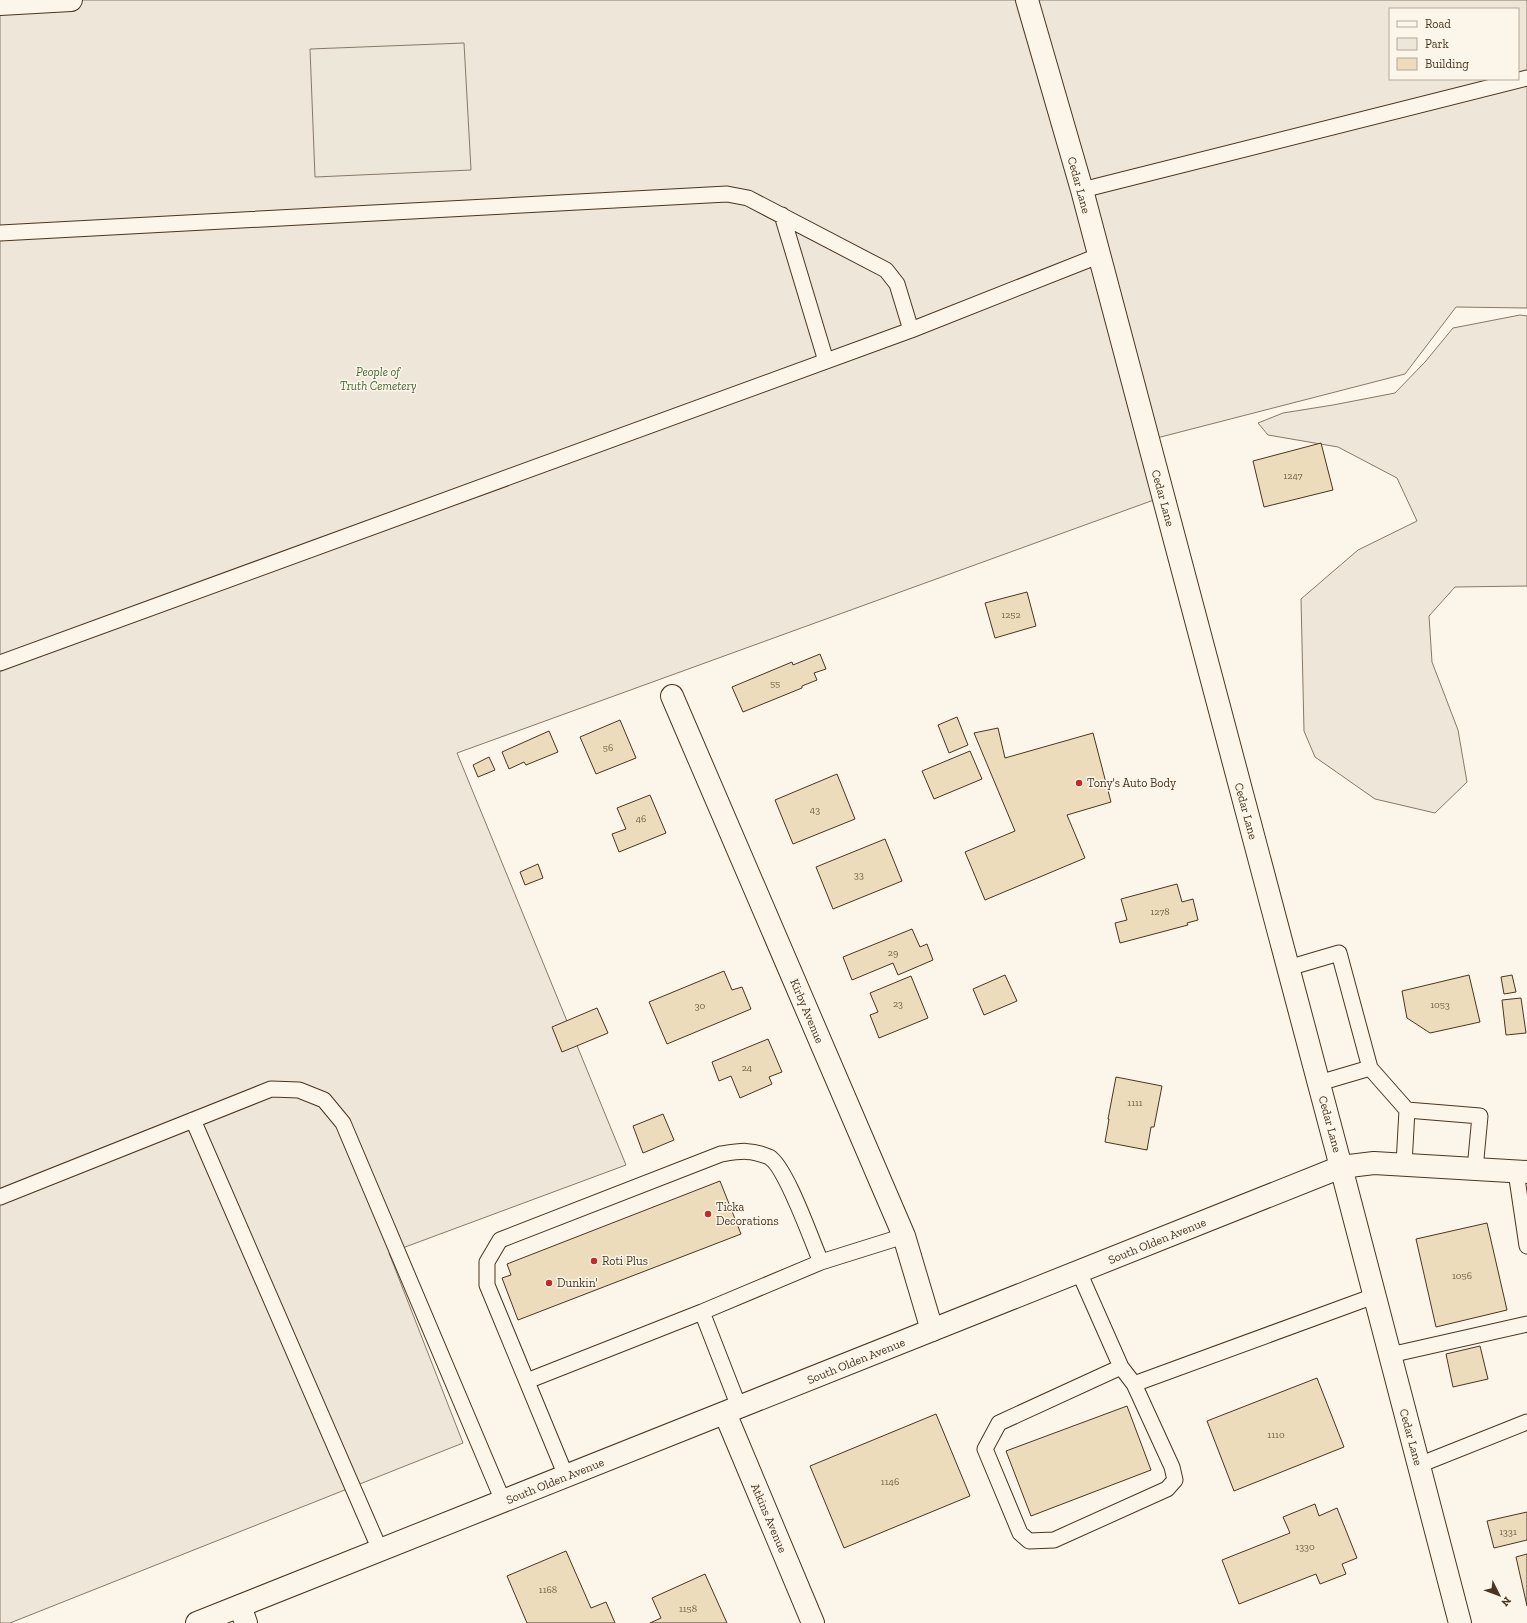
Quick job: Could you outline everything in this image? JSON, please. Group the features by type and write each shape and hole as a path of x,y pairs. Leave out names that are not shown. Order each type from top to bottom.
{"street":[{"path":"0,4 71,0"},
{"name":"Cedar Lane","path":"1027,0 1082,190 1098,256 1319,1083 1460,1623"},
{"name":"Kirby Avenue","path":"672,696 904,1236 932,1330"},
{"name":"South Olden Avenue","path":"197,1623 243,1615 380,1550 1341,1167 1374,1163 1522,1172"},
{"name":"Atkins Avenue","path":"732,1410 813,1623"}],"lane":[{"path":"1082,190 1527,78"},
{"path":"0,232 727,194 748,198 886,270 897,284 911,330"},
{"path":"782,215 826,361"},
{"path":"0,663 911,330 1098,256"},
{"path":"1288,968 1339,953 1370,1068 1407,1110 1480,1116 1475,1169"},
{"path":"1319,1083 1370,1068"},
{"path":"0,1197 271,1089 299,1090 324,1100 343,1124 503,1501"},
{"path":"1404,1164 1407,1110"},
{"path":"193,1120 380,1550"},
{"path":"566,1476 487,1285 487,1262 500,1240 721,1154 748,1150 771,1158 787,1179 821,1262"},
{"path":"1522,1172 1527,1246"},
{"path":"527,1381 702,1312 821,1262 904,1236"},
{"path":"1079,1272 1121,1367 1134,1384 1172,1467 1175,1480 1167,1488 1054,1540 1029,1540 1020,1533 986,1449 999,1423 1121,1367"},
{"path":"1134,1384 1374,1296"},
{"path":"702,1312 732,1410"},
{"path":"1390,1355 1527,1324"},
{"path":"1419,1465 1527,1422"}],"green space":[{"name":"People of Truth Cemetery","path":"0,0 1527,0 1527,308 1456,307 1405,374 1149,440 1162,497 457,753 626,1165 389,1253 463,1443 10,1623 0,1623"},
{"path":"1520,315 1527,316 1527,586 1455,587 1429,616 1432,662 1458,730 1467,782 1435,813 1375,799 1315,757 1304,731 1301,599 1358,550 1417,521 1397,478 1338,447 1268,435 1258,423 1283,413 1395,393 1425,362 1453,328"}],"shaded area":[{"path":"464,43 471,170 315,177 310,49"}],"building":[{"path":"1321,443 1333,490 1264,507 1253,461"},
{"path":"1027,592 1036,626 995,638 985,603"},
{"path":"820,654 826,669 814,673 817,680 802,686 802,688 743,712 732,687 792,662 793,665"},
{"path":"957,717 968,745 949,753 938,725"},
{"path":"620,720 636,758 596,774 580,737"},
{"path":"998,728 1005,758 1093,733 1111,802 1067,815 1085,858 985,900 965,852 1015,831 974,733"},
{"path":"549,731 558,752 526,765 524,762 509,769 502,752"},
{"path":"970,751 982,779 934,799 922,771"},
{"path":"489,757 495,770 478,777 473,765"},
{"path":"837,774 855,819 793,844 775,800"},
{"path":"650,795 666,833 619,852 612,834 626,829 617,808"},
{"path":"885,839 902,881 833,909 816,867"},
{"path":"538,864 543,878 525,885 520,872"},
{"path":"1177,884 1182,902 1193,899 1198,920 1187,923 1188,925 1120,943 1115,923 1127,920 1121,899"},
{"path":"912,929 920,947 927,944 933,960 898,975 893,963 852,980 843,957"},
{"path":"724,971 732,990 742,987 751,1009 667,1044 649,1002"},
{"path":"1005,975 1017,1001 984,1015 973,989"},
{"path":"1469,975 1480,1022 1430,1033 1407,1018 1402,991"},
{"path":"1512,975 1516,992 1504,994 1501,977"},
{"path":"911,976 928,1018 879,1038 870,1015 878,1012 870,993"},
{"path":"1521,998 1526,1033 1506,1035 1502,1000"},
{"path":"597,1008 608,1033 562,1052 552,1027"},
{"path":"768,1039 782,1072 769,1077 772,1084 740,1098 731,1076 719,1081 712,1062"},
{"path":"1116,1077 1162,1086 1154,1127 1151,1127 1147,1150 1105,1142"},
{"path":"663,1114 674,1140 643,1153 633,1126"},
{"path":"720,1181 741,1234 518,1320 502,1278 511,1275 507,1264"},
{"path":"1487,1223 1507,1310 1436,1327 1416,1239"},
{"path":"1480,1346 1488,1379 1453,1387 1446,1354"},
{"path":"1317,1378 1344,1447 1234,1491 1207,1421"},
{"path":"1127,1406 1151,1470 1031,1516 1006,1451"},
{"path":"936,1414 970,1496 844,1548 810,1466"},
{"path":"1315,1504 1319,1516 1337,1508 1357,1558 1342,1564 1346,1574 1320,1584 1316,1574 1239,1604 1222,1560 1290,1533 1283,1517"},
{"path":"1527,1512 1527,1540 1494,1548 1487,1521"},
{"path":"566,1551 591,1608 606,1602 615,1623 527,1623 507,1576"},
{"path":"1527,1554 1527,1606 1516,1557"},
{"path":"705,1574 727,1623 650,1623 661,1618 652,1598"}],"place":[{"name":"Tony's Auto Body","path":"1079,783"},
{"name":"Ticka Decorations","path":"708,1214"},
{"name":"Roti Plus","path":"594,1261"},
{"name":"Dunkin'","path":"549,1283"}]}
